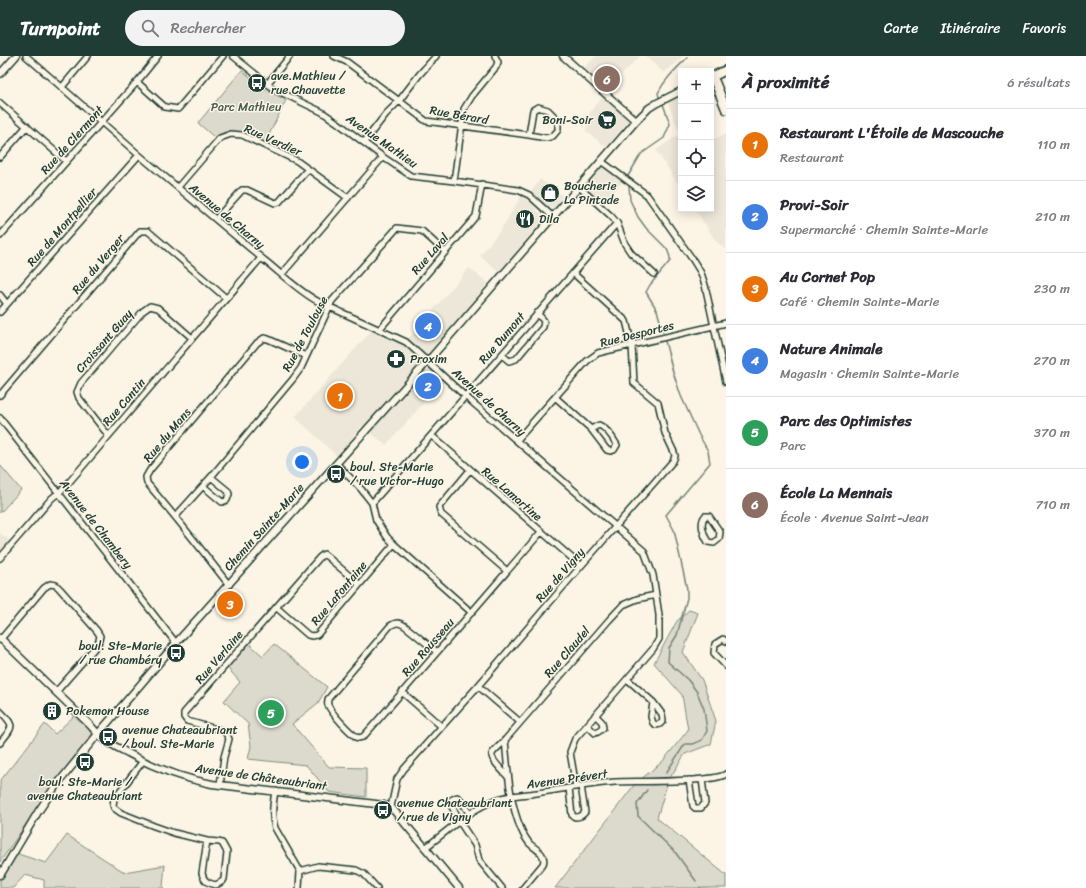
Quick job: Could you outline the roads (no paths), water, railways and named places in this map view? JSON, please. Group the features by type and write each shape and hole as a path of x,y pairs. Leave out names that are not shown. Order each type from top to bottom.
{"main road":[{"path":"714,76 726,70"},
{"path":"714,80 726,109"}],"street":[{"path":"0,74 16,56"},
{"name":"Avenue de Charny","path":"26,56 139,155 306,295 406,342 465,396 644,551 653,575 659,615 659,639 628,679 575,739 570,752 585,812 581,817 575,817 572,815 569,788"},
{"path":"62,87 88,56"},
{"name":"Rue de Clermont","path":"0,236 137,82 158,56"},
{"path":"137,82 165,107 178,108 223,56"},
{"name":"Avenue Mathieu","path":"233,56 277,91 322,112 411,176 482,184 518,190 530,195 553,217"},
{"path":"267,84 290,56"},
{"name":"Rue Bérard","path":"334,56 347,62 426,121 546,138 553,136 558,130 558,122 556,118 548,110 538,107 533,110 529,135"},
{"path":"364,142 436,56"},
{"path":"454,181 460,127 464,109 472,96 496,67 498,62 495,56"},
{"path":"563,56 636,121"},
{"name":"Chemin Sainte-Marie","path":"0,874 51,792 98,734 176,643 428,361 636,121 649,108 678,92"},
{"path":"0,103 66,161"},
{"path":"0,157 27,126"},
{"name":"Rue Verdier","path":"178,187 220,138 231,134 242,135 297,161 348,198"},
{"name":"Rue de Montpellier","path":"0,312 139,155"},
{"path":"282,274 383,157"},
{"path":"602,161 647,195 701,273 726,382"},
{"path":"216,219 242,190 247,190 275,203 279,202 308,169"},
{"name":"Rue Laval","path":"379,330 476,216 482,184"},
{"path":"579,187 611,216 617,223 630,253 654,274"},
{"name":"Rue Dumont","path":"372,503 617,223"},
{"name":"Rue de Toulouse","path":"176,516 211,477 293,379 306,356 332,301 397,228 422,231 445,252"},
{"name":"Rue du Verger","path":"0,395 140,231 148,231 226,298"},
{"name":"Rue Cantin","path":"0,558 108,436 261,258"},
{"path":"573,273 626,322 632,345"},
{"path":"0,295 7,304"},
{"name":"Croissant Guay","path":"108,436 79,398 77,392 81,383 143,311 150,306 158,308 192,338"},
{"path":"502,355 509,361 516,359 543,327 544,321 537,313"},
{"name":"Rue Desportes","path":"517,440 592,357 606,351 726,323"},
{"name":"Rue du Mans","path":"229,584 176,516 147,483 146,477 150,470 257,343 264,338 268,339 306,356"},
{"name":"Rue de Vigny","path":"391,807 397,779 441,726 478,686 673,461 675,456 674,452 665,433 658,403 634,383 632,345"},
{"path":"555,397 591,429 607,450 614,450 617,446 604,427 599,424 591,429"},
{"name":"Avenue de Chambery","path":"0,418 176,643"},
{"name":"Rue Lamartine","path":"432,436 581,566"},
{"path":"337,464 372,503 376,520 387,537 472,612"},
{"path":"470,470 439,507 439,511 507,572"},
{"path":"203,486 222,502 227,500 229,494 228,491 211,477"},
{"path":"705,516 709,516 720,532 718,539 714,543 708,542 705,538 702,524 705,516"},
{"path":"720,532 726,530"},
{"name":"Rue Rousseau","path":"437,652 401,622 395,623 390,626 328,699 328,704 332,712 352,734 358,738 363,737 542,532"},
{"name":"Rue Lafontaine","path":"277,608 308,634 312,636 317,635 394,544"},
{"name":"Rue Verlaine","path":"220,785 224,757 229,739 227,735 224,731 187,721 184,717 184,713 324,554 360,584"},
{"path":"0,639 44,588 50,584 60,589 100,636 98,644 56,692"},
{"name":"Rue Claudel","path":"508,777 491,758 492,754 623,605 636,599 656,595"},
{"name":"Avenue de Châteaubriant","path":"0,639 98,734 114,746 143,762 173,774 220,785 391,807"},
{"path":"726,640 722,639 715,644 714,653 726,666"},
{"path":"628,679 653,702"},
{"path":"478,686 520,722"},
{"path":"402,692 441,726"},
{"path":"0,711 10,722 11,730 0,742"},
{"path":"587,725 595,733 603,728 602,722 595,715"},
{"path":"505,740 511,797 521,829 526,839 544,856 543,864 523,888"},
{"path":"143,762 114,799 114,808 121,813 174,833 222,843 226,849 224,879 216,885 205,881 202,873 207,841"},
{"name":"Avenue Prévert","path":"425,848 470,813 500,798 578,786 620,782 702,779 718,777 726,774"},
{"path":"689,780 692,806 695,808 701,808 705,803 702,779"},
{"path":"275,791 272,815 275,828 300,871 299,888"},
{"path":"470,813 456,797 451,800 450,804 459,821 475,845 479,860 502,888"},
{"path":"391,807 459,888"},
{"path":"300,871 318,866 356,870 364,874 377,888"}],"waterway":[{"path":"659,97 658,93 664,83 687,58"},
{"path":"628,176 641,154 664,138 670,124 663,104"},
{"path":"629,185 630,200 638,217 646,228 667,249 670,257 670,261 646,292 657,310 663,332"},
{"path":"665,341 681,396 708,451 710,463 666,515 674,530 687,589 687,598 677,635 669,648 668,662 688,680 697,692 704,709 707,731 702,740 693,744 685,744 666,773"},
{"path":"647,790 637,804 638,816 675,852 696,881"}],"place":[{"name":"École La Mennais","path":"607,79"},
{"name":"ave.Mathieu / rue Chauvette","path":"257,83"},
{"name":"Boni-Soir","path":"607,120"},
{"name":"Boucherie La Pintade","path":"550,193"},
{"name":"Dila","path":"525,219"},
{"name":"Nature Animale","path":"428,326"},
{"name":"Proxim","path":"396,359"},
{"name":"Provi-Soir","path":"428,386"},
{"name":"Restaurant L'Étoile de Mascouche","path":"340,396"},
{"name":"boul. Ste-Marie / rue Victor-Hugo","path":"336,474"},
{"name":"Au Cornet Pop","path":"230,604"},
{"name":"boul. Ste-Marie / rue Chambéry","path":"176,653"},
{"name":"Pokemon House","path":"52,711"},
{"name":"Parc des Optimistes","path":"271,713"},
{"name":"avenue Chateaubriant / boul. Ste-Marie","path":"108,737"},
{"name":"boul. Ste-Marie / avenue Chateaubriant","path":"85,762"},
{"name":"avenue Chateaubriant / rue de Vigny","path":"383,810"}],"park label":[{"name":"Parc Mathieu","path":"246,107"}]}
